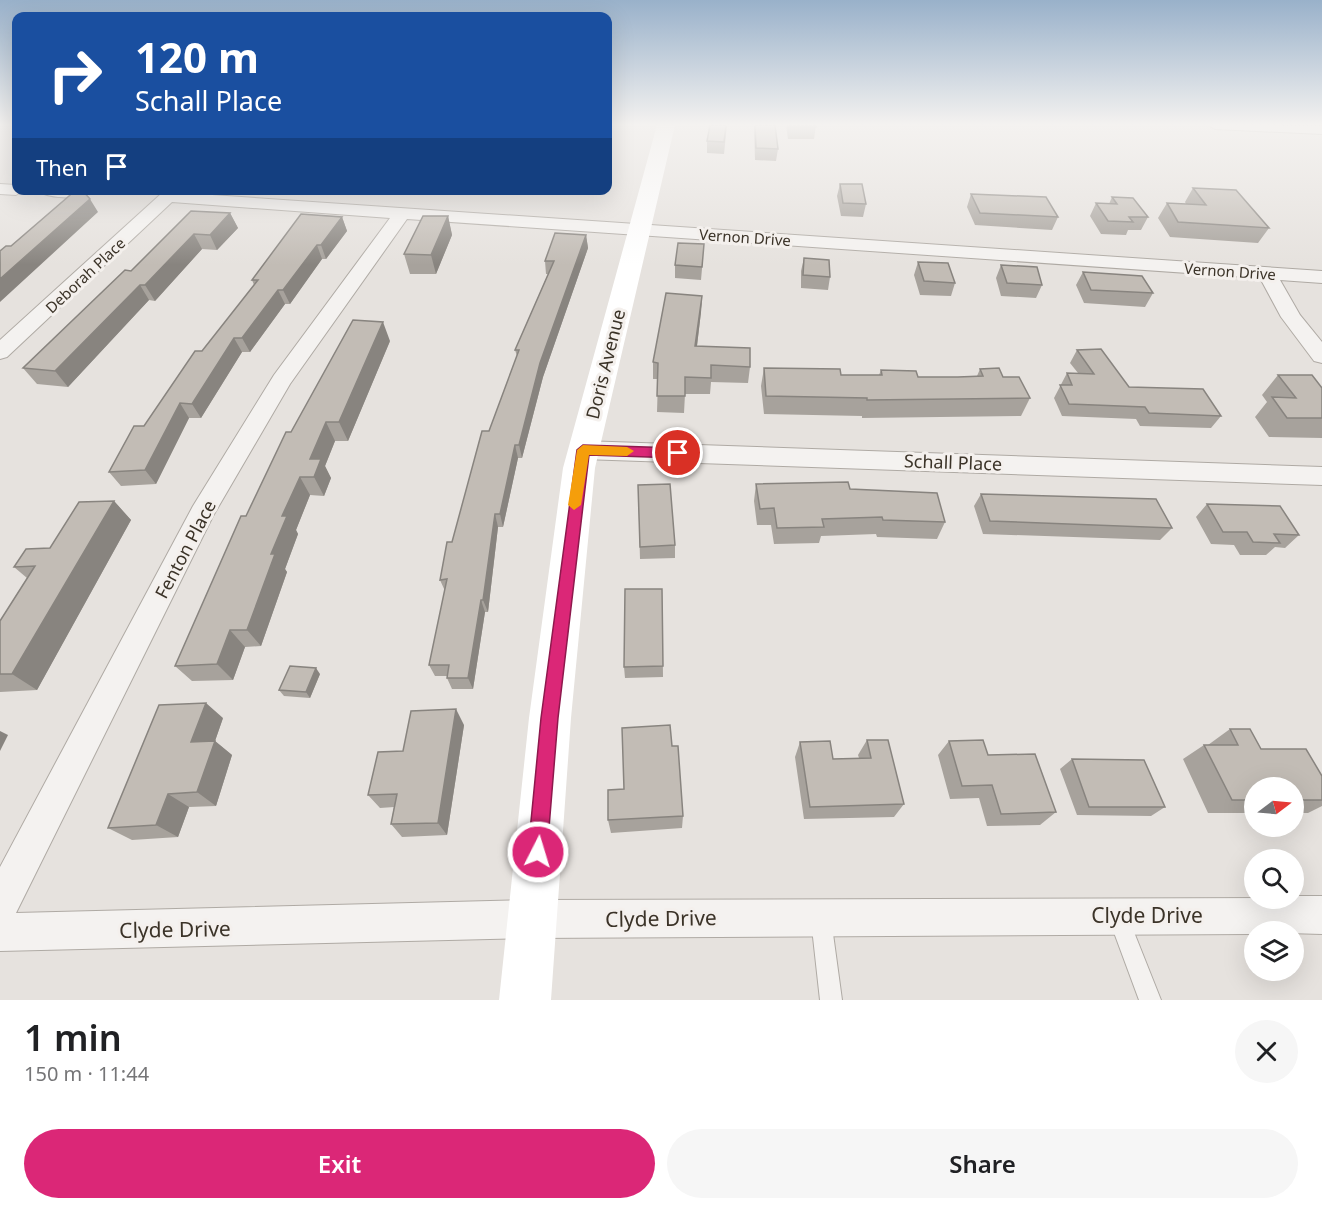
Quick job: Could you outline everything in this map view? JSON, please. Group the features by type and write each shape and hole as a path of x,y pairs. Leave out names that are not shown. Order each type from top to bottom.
{"street":[{"name":"Doris Avenue","path":"525,1000 549,718 583,450 654,172"},
{"name":"Vernon Drive","path":"168,197 1322,277"},
{"name":"Deborah Place","path":"0,351 168,197"},
{"name":"Fenton Place","path":"0,905 202,513 282,380 402,213"},
{"path":"1267,273 1291,317 1322,356"},
{"name":"Schall Place","path":"583,450 1322,476"},
{"name":"Clyde Drive","path":"0,932 532,919 1322,915"}],"lane":[{"path":"1117,915 1150,1000"},
{"path":"821,917 831,1000"}],"building":[{"path":"840,184 862,184 866,204 843,203"},
{"path":"1193,188 1236,190 1269,228 1178,222 1167,203 1206,205"},
{"path":"971,194 1046,197 1058,217 980,213"},
{"path":"70,195 86,195 90,199 0,279 0,251 6,246 11,246"},
{"path":"1112,197 1133,198 1148,217 1129,217 1133,222 1108,221 1096,203 1117,204"},
{"path":"191,211 230,213 210,235 194,234 145,285 140,285 55,371 23,368 125,270 131,271"},
{"path":"301,214 342,217 321,245 317,245 283,290 278,290 242,338 234,338 192,404 180,403 145,470 109,472 134,426 144,426 195,351 202,351 258,280 252,280"},
{"path":"423,216 448,216 431,255 404,254"},
{"path":"555,233 586,235 540,363 519,445 515,445 500,514 495,514 483,600 481,600 468,678 447,678 449,665 429,665 447,579 440,580 447,542 452,542 482,431 489,431 519,350 515,350 554,261 545,261"},
{"path":"678,243 704,244 702,267 675,265"},
{"path":"804,258 829,260 830,277 803,275"},
{"path":"918,262 948,263 955,283 924,281"},
{"path":"1001,265 1037,267 1042,285 1007,283"},
{"path":"1083,272 1142,276 1153,293 1091,290"},
{"path":"666,293 702,296 695,346 750,348 750,367 711,365 711,378 685,377 685,396 657,396 658,363 653,362"},
{"path":"353,320 383,322 339,422 326,422 310,459 321,459 314,477 300,477 282,516 287,516 271,554 275,554 247,630 230,630 217,664 175,666 241,516 246,516 286,432 291,432"},
{"path":"1101,349 1129,387 1203,389 1221,416 1149,413 1145,407 1069,404 1060,385 1072,385 1067,373 1094,374 1077,350"},
{"path":"764,368 840,369 841,375 882,375 881,370 916,371 918,377 958,377 983,376 980,369 999,368 1003,377 1019,377 1030,398 867,400 867,398 766,396"},
{"path":"1278,375 1312,375 1322,388 1322,418 1287,418 1272,397 1296,398"},
{"path":"848,482 850,489 937,493 945,522 883,520 882,517 822,519 824,527 777,528 774,508 760,509 756,484"},
{"path":"670,484 675,545 640,547 638,485"},
{"path":"981,494 1156,499 1172,528 990,521"},
{"path":"114,501 12,674 0,674 0,621 35,566 14,567 26,549 50,548 79,502"},
{"path":"1207,504 1280,506 1299,535 1274,534 1280,543 1253,542 1247,532 1223,532"},
{"path":"625,589 662,589 663,666 624,667"},
{"path":"290,666 316,668 306,692 279,690"},
{"path":"206,703 191,742 215,741 197,792 168,794 156,825 108,828 159,705"},
{"path":"456,709 438,823 391,824 397,794 368,795 378,752 403,751 411,711"},
{"path":"670,725 672,746 678,746 683,816 608,820 608,790 624,789 622,728"},
{"path":"1230,729 1250,729 1261,749 1306,749 1322,776 1322,800 1304,800 1304,777 1244,777 1244,800 1232,800 1204,745 1238,745"},
{"path":"867,740 888,740 904,804 810,807 800,742 830,741 833,759 871,758"},
{"path":"983,740 988,755 1035,754 1056,812 1001,814 992,785 962,786 949,741"},
{"path":"1072,759 1144,760 1165,807 1089,807"}],"slow traffic":[{"path":"574,505 583,450 627,451"}],"route":[{"path":"538,852 549,718 583,450 678,453"}]}
